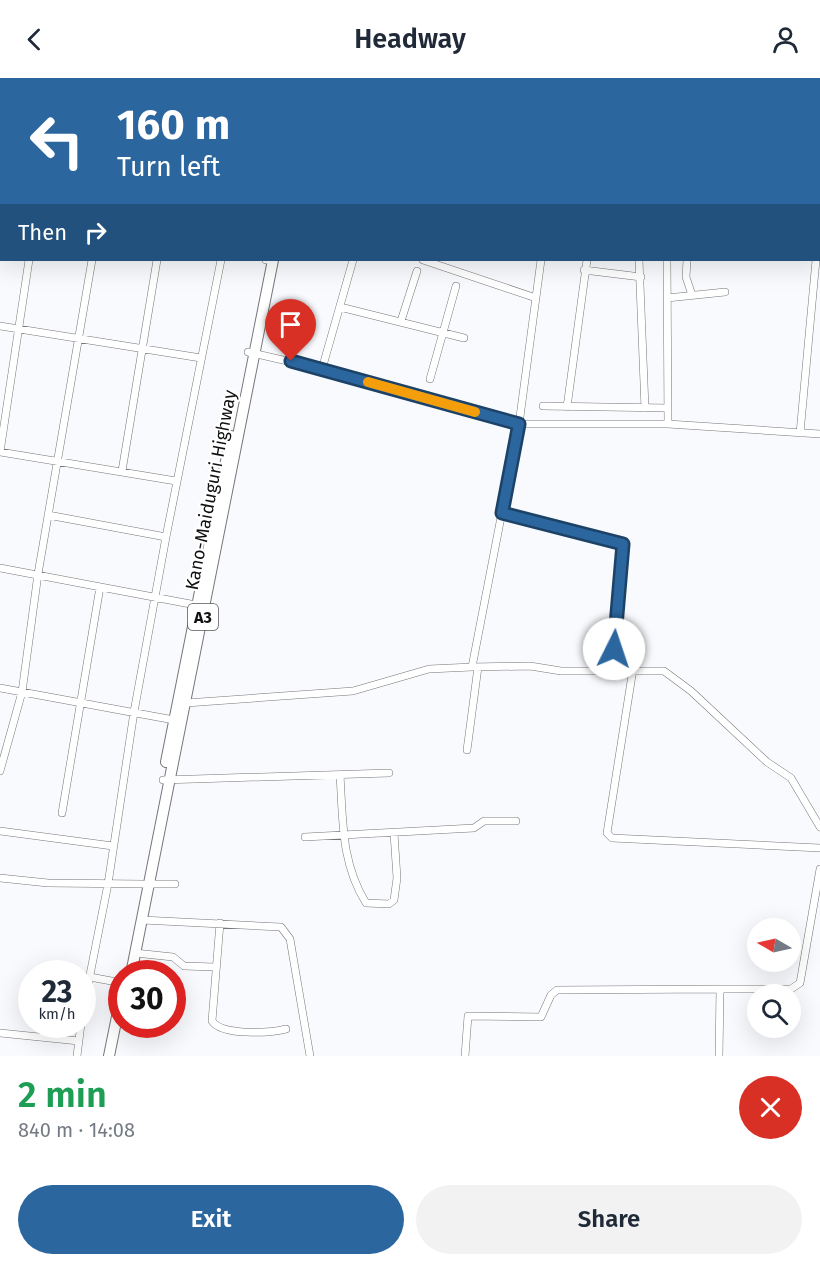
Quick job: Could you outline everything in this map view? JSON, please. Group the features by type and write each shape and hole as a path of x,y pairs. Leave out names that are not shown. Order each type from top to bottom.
{"highway":[{"name":"Kano-Maiduguri Highway","path":"166,781 174,720 201,606 268,261"},
{"name":"Kano-Maiduguri Highway","path":"128,960 166,781 186,703 201,606"},
{"name":"Kano-Maiduguri Highway","path":"134,960 142,920 146,884"},
{"path":"109,1056 113,1038"},
{"path":"114,1056 118,1038"}],"street":[{"path":"29,261 0,452 176,481"},
{"path":"0,771 22,692 38,574 92,261"},
{"path":"122,471 157,261"},
{"path":"93,960 108,884 134,712 176,481 221,261"},
{"path":"322,369 353,261"},
{"path":"426,261 536,298"},
{"path":"466,750 475,667 519,424 541,261"},
{"path":"567,407 587,261"},
{"path":"639,261 645,408"},
{"path":"667,261 668,424"},
{"path":"687,261 686,277 692,295"},
{"path":"800,433 816,299 816,261"},
{"path":"584,270 641,277"},
{"path":"400,321 417,271"},
{"path":"430,380 456,286"},
{"path":"667,298 725,292"},
{"path":"340,307 464,338"},
{"path":"0,326 201,358"},
{"path":"251,353 322,369 519,424 668,424 820,434"},
{"path":"543,406 668,408"},
{"path":"502,513 623,544 613,669"},
{"path":"48,515 166,537"},
{"path":"0,568 201,606"},
{"path":"62,813 100,587"},
{"path":"186,703 353,691 429,669 530,666 590,671 613,669 664,671 691,691 760,755 791,778 820,827"},
{"path":"633,669 607,833 612,838 820,848"},
{"path":"0,688 174,720"},
{"path":"166,781 389,773"},
{"path":"340,775 343,836 349,868 366,903 389,904 396,892 394,833"},
{"path":"305,837 474,828 484,820 516,821"},
{"path":"0,831 113,846"},
{"path":"465,1056 468,1016 541,1017 551,995 557,990 790,989 800,983 820,869"},
{"path":"0,878 48,883 175,884"},
{"path":"142,920 273,926 285,930 290,939 310,1056"},
{"path":"220,923 211,1011 214,1025 270,1033 286,1029"},
{"path":"135,952 173,957 184,966 215,967"},
{"path":"719,1056 720,989"},
{"path":"0,1033 79,1041"},
{"path":"77,1056 79,1038"}],"slow traffic":[{"path":"368,382 475,412"}],"route":[{"path":"291,361 519,424 502,513 619,541 623,544 614,649"}]}
